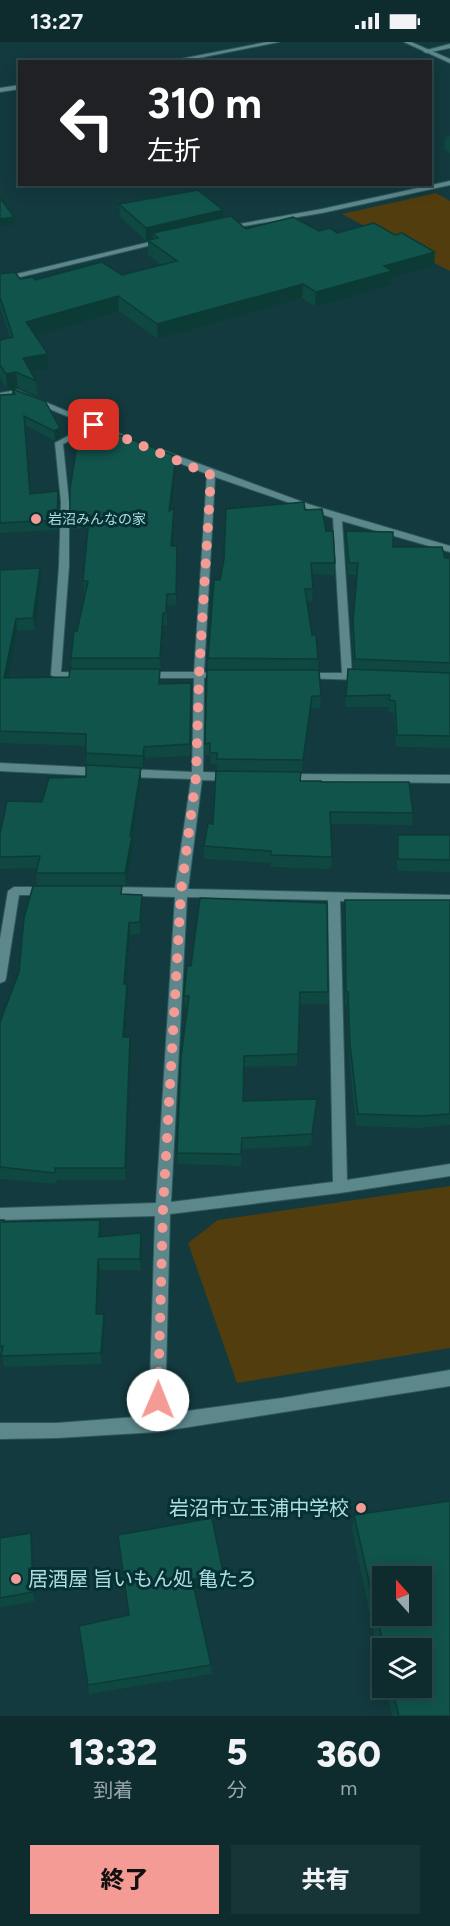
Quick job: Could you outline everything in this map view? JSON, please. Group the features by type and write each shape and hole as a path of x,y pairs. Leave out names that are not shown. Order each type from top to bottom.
{"street":[{"path":"178,60 276,42"},
{"path":"407,42 450,61"},
{"path":"426,51 450,46"},
{"path":"0,90 18,87"},
{"path":"214,229 322,212 450,183"},
{"path":"0,280 172,238"},
{"path":"0,395 17,392 125,438"},
{"path":"92,675 56,675 64,566 65,502 59,443 94,425"},
{"path":"156,451 211,475 337,518 450,549"},
{"path":"158,1424 163,1209 181,892 196,777 199,675 211,475"},
{"path":"337,518 347,676"},
{"path":"139,675 222,675"},
{"path":"290,676 370,677"},
{"path":"0,767 196,777 243,777"},
{"path":"277,778 450,779"},
{"path":"0,978 14,891 62,891"},
{"path":"98,891 450,899"},
{"path":"334,897 340,1187"},
{"path":"0,1214 163,1209 340,1187 450,1170"},
{"path":"0,1431 158,1424 450,1378"}],"shaded area":[{"path":"436,193 450,201 450,271 342,214"},
{"path":"450,1186 450,1348 237,1383 188,1243 218,1220"}],"building":[{"path":"198,190 223,210 146,228 119,204"},
{"path":"0,198 14,217 0,219"},
{"path":"231,216 246,229 293,217 319,231 330,228 337,233 374,223 395,235 402,233 435,252 384,266 392,271 316,292 303,284 157,324 118,296 26,322 48,354 23,358 36,381 16,372 6,374 0,365 0,340 13,337 0,297 0,274 15,272 20,279 33,277 35,280 102,262 122,275 177,261 148,240 158,238 153,233"},
{"path":"12,389 45,401 60,428 54,431 24,416 30,494 58,491 57,520 0,523 0,395 15,394"},
{"path":"95,426 176,456 169,511 174,508 171,546 177,546 176,594 167,594 166,613 163,613 160,658 71,658 74,631 77,631 88,581 83,581 89,517 70,518 70,489 79,433"},
{"path":"304,502 305,510 322,509 326,531 333,531 335,563 311,563 313,589 305,589 312,635 316,635 318,659 208,658 214,580 220,580 224,559 226,509"},
{"path":"346,531 393,532 393,547 442,547 445,558 450,558 450,663 355,659 353,622 358,563 349,563"},
{"path":"40,568 33,618 16,619 4,678 69,677 70,669 160,669 159,684 191,683 190,744 144,747 143,756 86,753 86,734 0,731 0,570"},
{"path":"348,669 450,673 450,736 397,735 395,701 389,700 390,695 346,696"},
{"path":"207,670 319,670 321,696 312,696 303,760 217,759 217,753 210,753 210,743 205,744"},
{"path":"86,765 141,768 125,873 36,873 40,856 0,857 0,834 7,801 42,802 49,778 86,777"},
{"path":"216,771 301,772 300,781 409,782 413,813 330,812 332,857 271,855 271,851 204,846 208,823 213,824"},
{"path":"398,835 450,835 450,860 398,859"},
{"path":"33,886 122,886 121,894 142,895 140,922 129,923 124,984 127,984 123,1037 130,1037 125,1168 55,1168 55,1173 0,1167 0,1022 19,972 24,918"},
{"path":"200,898 327,903 328,992 300,992 298,1054 244,1056 243,1101 317,1099 312,1134 242,1138 241,1154 177,1153 181,1057 189,996 184,996 187,966 191,966"},
{"path":"345,900 450,900 450,1114 420,1116 358,1114 350,1044 348,992 346,992"},
{"path":"0,1220 4,1220 3,1222 100,1220 99,1237 141,1233 140,1259 98,1259 96,1314 104,1314 101,1353 1,1356 3,1346 0,1347"},
{"path":"450,1501 450,1716 399,1716 394,1698 432,1698 432,1638 382,1638 379,1626 432,1626 432,1566 372,1566 372,1595 354,1515"},
{"path":"212,1518 223,1572 192,1579 211,1665 88,1685 79,1626 129,1615 118,1535"},
{"path":"31,1533 33,1592 0,1598 0,1538"}],"place":[{"name":"岩沼みんなの家","path":"36,519"},
{"name":"岩沼市立玉浦中学校","path":"361,1508"},
{"name":"居酒屋 旨いもん処 亀たろ","path":"16,1579"}],"route":[{"path":"94,425 211,475 199,675 196,777 181,892 163,1209 158,1400"}]}
